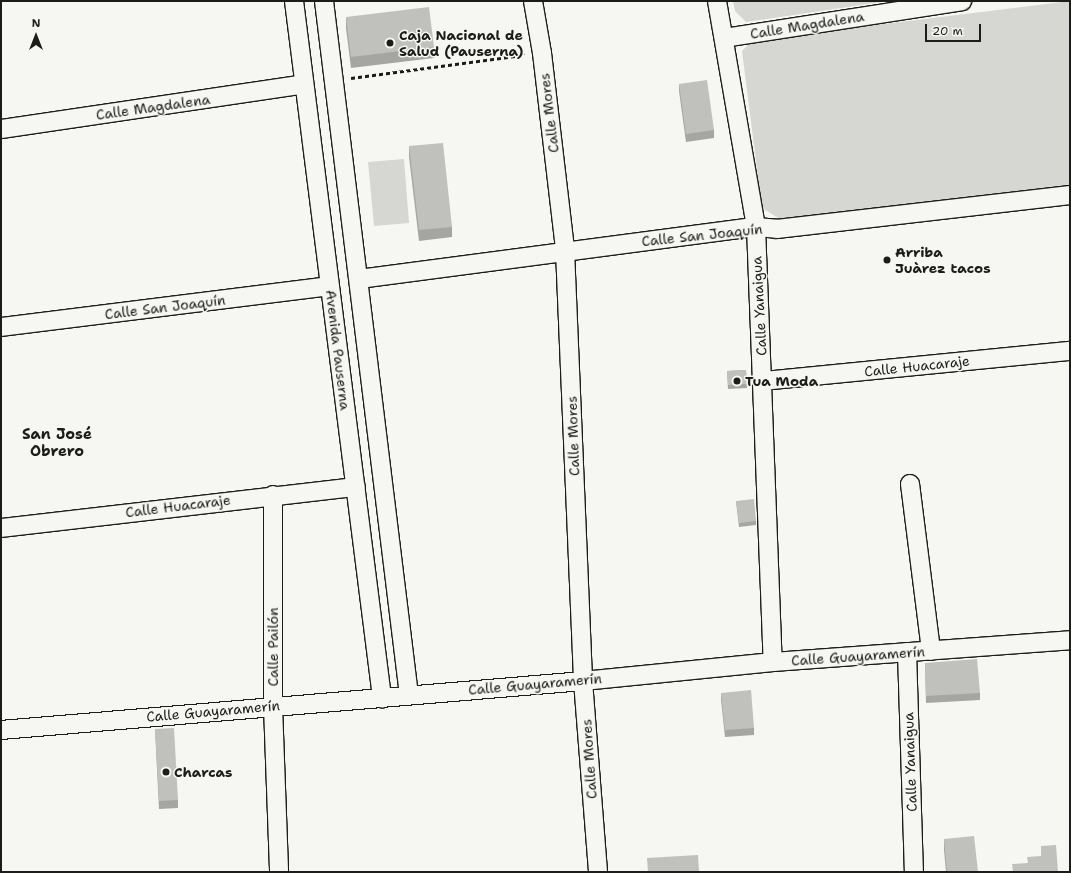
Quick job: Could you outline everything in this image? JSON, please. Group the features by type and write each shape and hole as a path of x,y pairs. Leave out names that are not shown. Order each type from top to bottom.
{"street":[{"name":"Avenida Pauserna","path":"294,1 382,698"},
{"name":"Avenida Pauserna","path":"324,1 332,81 359,279 409,695"},
{"name":"Calle Mores","path":"533,1 542,53 565,250 583,681 598,872"},
{"name":"Calle Yanaigua","path":"717,1 756,227 773,662"},
{"name":"Calle Magdalena","path":"724,38 908,5 962,1"},
{"name":"Calle Magdalena","path":"1,129 304,84"},
{"name":"Calle San Joaquín","path":"359,279 565,250 756,227 777,229 1070,195"},
{"name":"Calle San Joaquín","path":"1,327 329,286"},
{"path":"337,348 367,346"},
{"name":"Calle Huacaraje","path":"763,381 1070,350"},
{"path":"910,484 930,651"},
{"name":"Calle Huacaraje","path":"1,528 273,495 356,487"},
{"name":"Calle Pailón","path":"273,495 273,706 279,872"},
{"name":"Calle Guayaramerín","path":"1,730 583,681 773,662 1070,640"},
{"name":"Calle Yanaigua","path":"907,652 914,872"}],"path":[{"path":"332,81 542,53"}],"shaded area":[{"path":"733,1 888,1 746,22 735,11"},
{"path":"1070,1 1070,185 780,219 762,208 742,51 753,40"},
{"path":"404,159 409,223 374,226 368,162"}],"building":[{"name":"Caja Nacional de Salud (Pauserna)","path":"429,7 434,47 351,57 346,17"},
{"path":"707,80 714,130 686,134 679,84"},
{"path":"443,143 452,227 419,230 409,146"},
{"name":"Tua Moda","path":"746,370 747,384 728,385 727,371"},
{"path":"754,499 756,521 739,523 736,501"},
{"path":"977,659 980,693 926,696 925,663"},
{"path":"751,690 754,728 725,730 721,693"},
{"name":"Charcas","path":"174,728 178,800 159,801 155,729"},
{"path":"974,836 978,872 947,872 944,839"},
{"path":"1056,845 1058,872 1013,872 1012,864 1028,863 1027,857 1041,856 1041,846"},
{"path":"698,855 699,872 648,872 647,858"}],"place":[{"name":"Caja Nacional de Salud (Pauserna)","path":"390,43"},
{"name":"Arriba Juàrez tacos","path":"887,260"},
{"name":"Tua Moda","path":"737,381"},
{"name":"Charcas","path":"166,772"}],"district":[{"name":"San José Obrero","path":"57,442"}]}
